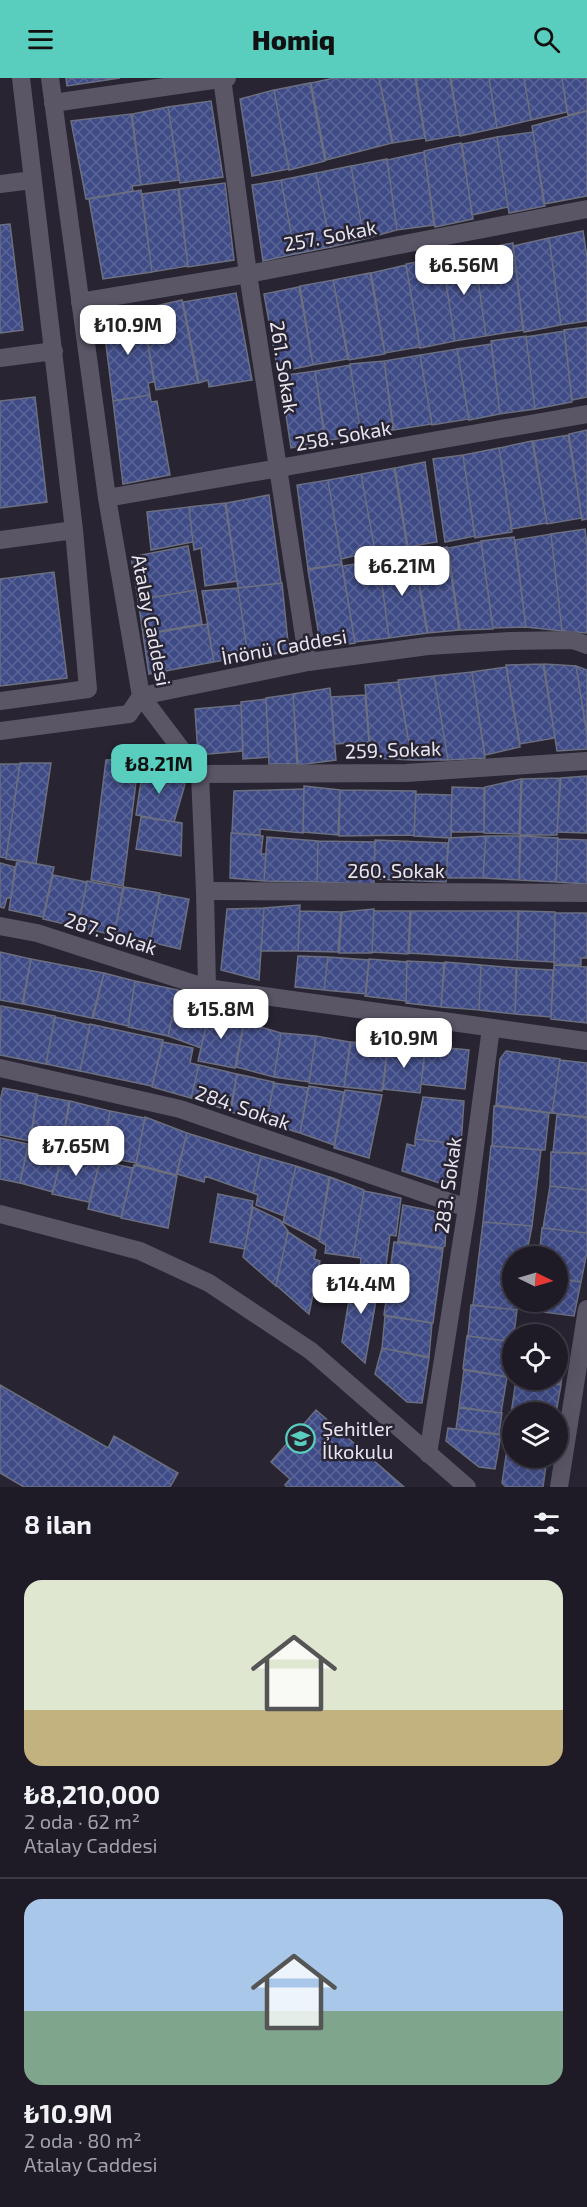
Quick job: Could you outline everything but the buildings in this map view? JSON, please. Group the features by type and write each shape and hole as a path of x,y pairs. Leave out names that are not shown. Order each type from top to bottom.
{"street":[{"path":"0,701 88,689 74,530 21,78"},
{"name":"Atalay Caddesi","path":"50,78 107,498 141,696 200,774"},
{"path":"53,103 224,78"},
{"name":"261. Sokak","path":"224,78 248,274 308,662"},
{"path":"0,184 32,180"},
{"name":"257. Sokak","path":"80,302 248,274 587,209"},
{"path":"0,358 54,351"},
{"name":"258. Sokak","path":"107,498 587,414"},
{"path":"0,540 74,530"},
{"name":"İnönü Caddesi","path":"141,696 308,662 428,646 573,640 587,645"},
{"path":"0,731 129,714 141,696"},
{"name":"259. Sokak","path":"200,774 406,773 587,761"},
{"path":"200,774 207,988 587,1041"},
{"name":"260. Sokak","path":"205,891 587,894"},
{"name":"287. Sokak","path":"0,926 37,933 207,988"},
{"name":"283. Sokak","path":"428,1454 467,1208 491,1028"},
{"name":"284. Sokak","path":"0,1068 180,1109 467,1208"},
{"path":"0,1214 140,1251 209,1283 311,1351 467,1487"},
{"path":"559,1487 587,1309"}],"place":[{"name":"Şehitler İlkokulu","path":"301,1439"}]}
